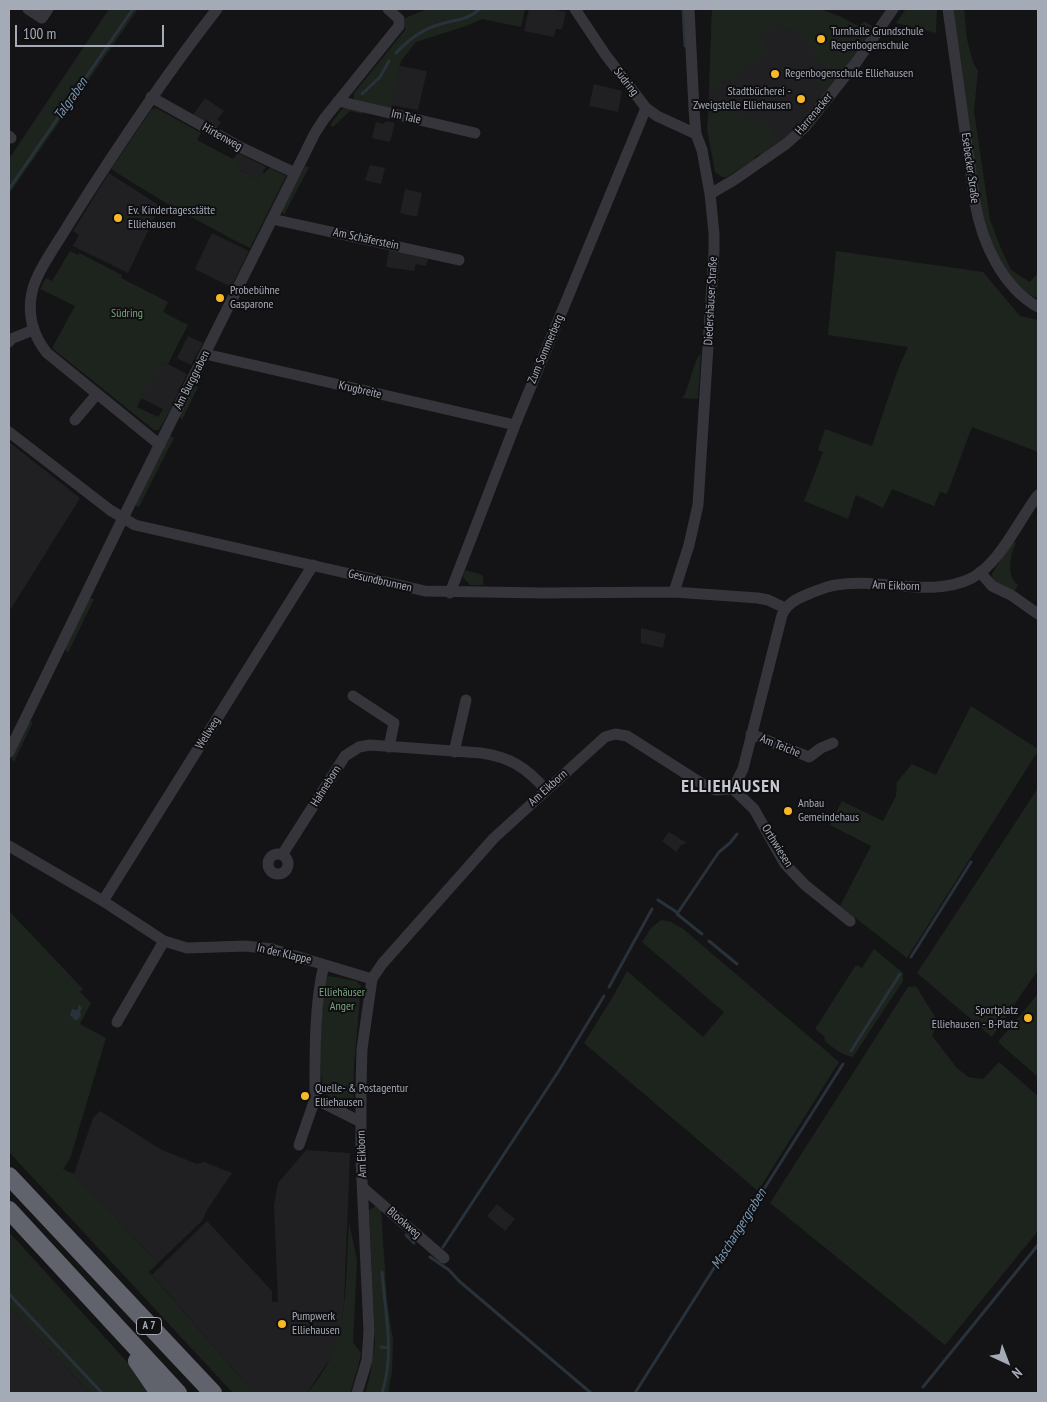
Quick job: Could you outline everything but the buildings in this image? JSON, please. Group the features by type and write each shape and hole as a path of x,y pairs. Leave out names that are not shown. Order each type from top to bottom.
{"highway":[{"name":"A 7","path":"9,1176 213,1393"},
{"name":"A 7","path":"9,1210 178,1393"},
{"path":"102,1312 159,1393"}],"street":[{"path":"28,9 42,18 48,9"},
{"path":"160,445 47,353 40,344 34,330 30,300 32,290 41,271 104,167 151,97 217,9"},
{"name":"Am Burggraben","path":"9,752 315,132 397,29 399,23 397,16 388,9"},
{"name":"Südring","path":"575,9 605,54 646,108 657,116 696,134"},
{"name":"Diedershäuser Straße","path":"674,592 689,545 698,505 714,251 710,194 702,150 696,134 688,9"},
{"name":"Harrenacker","path":"710,194 786,144 804,128 858,60 893,9"},
{"name":"Esebecker Straße","path":"948,9 979,223 989,247 1006,278 1022,295 1038,307"},
{"name":"Hirtenweg","path":"151,97 240,147 295,173"},
{"name":"Im Tale","path":"338,101 475,133"},
{"name":"Zum Sommerberg","path":"450,593 515,425 646,108"},
{"name":"Am Schäferstein","path":"272,219 459,260"},
{"path":"9,342 11,339 34,330"},
{"name":"Krugbreite","path":"205,354 515,425"},
{"path":"75,420 96,394"},
{"name":"Gesundbrunnen","path":"9,432 110,510 135,525 313,566 425,591 450,593 674,592 758,598 768,600 785,608"},
{"path":"1038,496 1009,540 995,558 980,572 992,586 1011,595 1038,614"},
{"name":"Wellweg","path":"103,900 313,566"},
{"name":"Am Eikborn","path":"785,608 794,600 836,585 940,586 963,581 980,572"},
{"path":"731,787 737,781 743,768 785,608"},
{"path":"353,696 394,723 389,747"},
{"path":"454,752 466,700"},
{"name":"Am Eikborn","path":"358,1393 366,1360 369,1331 361,1122 362,1049 372,978 472,861 511,822 605,737 615,734 630,738 707,787 721,790 731,787"},
{"name":"Am Teiche","path":"751,734 809,758 821,748 834,743"},
{"name":"Hahneborn","path":"282,856 345,756 354,749 364,745 490,754 511,760 532,774 546,790"},
{"name":"Orthwiesen","path":"731,787 754,809 786,864 805,886 850,920"},
{"name":"In der Klappe","path":"9,846 103,900 164,941 187,948 246,946 272,949 372,978"},
{"path":"117,1022 164,941"},
{"path":"299,1145 316,1099 315,1058 320,979 324,965"},
{"path":"316,1099 361,1122"},
{"name":"Blookweg","path":"363,1188 444,1258"}],"shaded area":[{"path":"529,9 551,9 566,12 562,29 556,29 554,37 524,31"},
{"name":"Regenbogenschule Elliehausen","path":"712,9 821,9 858,26 865,22 872,26 873,29 801,125 776,146 753,124 720,109 708,117"},
{"path":"400,66 427,71 418,110 391,105"},
{"path":"594,84 622,91 618,112 589,106"},
{"path":"205,98 224,111 217,120 221,122 217,128 193,115"},
{"path":"385,121 395,123 390,142 372,138 376,122 384,124"},
{"path":"244,156 266,167 257,179 236,168"},
{"path":"370,165 385,168 381,184 365,180"},
{"name":"Ev. Kindertagesstätte Elliehausen","path":"109,173 160,206 128,273 73,246 79,235 73,231"},
{"path":"405,189 422,193 417,217 400,213"},
{"path":"212,233 249,251 231,287 195,269"},
{"path":"389,250 428,259 426,266 416,264 414,271 386,267"},
{"path":"188,336 203,343 191,365 177,358"},
{"path":"160,360 187,374 169,412 141,398"},
{"path":"9,442 80,498 9,612"},
{"path":"641,628 666,634 663,648 641,643"},
{"path":"669,832 687,843 681,845 676,852 662,841"},
{"path":"79,1005 82,1008 80,1011 81,1016 75,1020 70,1015 72,1009 77,1010"},
{"path":"100,1111 162,1150 197,1164 204,1162 232,1173 207,1210 202,1221 158,1263 74,1174 93,1118"},
{"path":"306,1150 350,1153 344,1301 340,1335 331,1357 307,1393 254,1393 152,1275 207,1221 272,1291 272,1302 278,1302 274,1205 278,1183"},
{"path":"497,1204 515,1219 505,1231 487,1216"},
{"path":"9,1305 87,1390 90,1393 9,1393"}],"green space":[{"path":"109,9 138,9 9,194 9,159"},
{"path":"427,9 525,9 521,27 482,19 416,42 401,61 391,109 354,99 354,93 405,30 405,18"},
{"path":"712,9 821,9 858,26 865,22 872,26 872,33 828,92 821,87 815,77 826,69 794,26 786,32 779,23 767,32 760,31 761,39 769,51 753,62 749,57 744,61 748,66 727,82 723,76 718,80 721,85 711,93 709,92"},
{"path":"906,9 937,9 936,33 896,23"},
{"path":"953,9 964,9 967,39 973,62 978,71 974,111 990,220 1011,270 1030,282 1038,273 1038,299 1009,276 992,243 981,210"},
{"path":"732,106 742,119 747,116 753,123 762,117 776,138 776,146 761,155 759,154 755,159 727,177 722,177 715,172 707,129 708,117 720,109 723,112"},
{"path":"156,108 201,133 197,140 233,159 238,153 244,156 236,168 257,179 262,172 264,173 270,168 286,176 250,248 214,230 111,169 151,110"},
{"path":"342,109 364,111 363,114 350,111 333,127 330,125"},
{"path":"305,166 309,167 284,215 282,210"},
{"path":"70,251 78,255 79,253 122,275 121,278 168,302 163,312 188,325 168,364 160,361 137,407 158,417 163,409 169,412 159,430 154,430 52,348 75,306 40,289 46,278 52,281"},
{"path":"836,251 983,272 1020,316 1038,320 1038,452 972,427 947,494 940,492 934,506 892,489 883,508 856,495 848,519 804,501 823,452 818,450 825,429 872,446 898,369 908,347 828,335"},
{"path":"701,353 698,399 682,398 697,358"},
{"path":"196,386 198,387 182,420 179,416"},
{"path":"170,436 174,438 139,507 135,505"},
{"path":"1012,541 1016,542 1012,553 1010,570 1014,581 1018,585 1015,590 1011,591 993,581 992,574"},
{"path":"465,570 483,576 483,585 470,585 463,577"},
{"path":"91,598 94,599 68,653 65,649"},
{"path":"971,706 1038,749 1038,751 907,958 840,906 871,846 830,825 842,801 883,821 896,796 897,782 912,764 936,775"},
{"path":"29,721 33,722 14,762 11,758"},
{"path":"1038,788 1038,970 992,1037 917,973"},
{"path":"9,911 83,989 80,992 91,1003 80,1024 106,1038 70,1159 63,1169 74,1174 158,1263 149,1272 254,1393 233,1393 9,1152"},
{"path":"661,920 671,922 682,928 839,1062 758,1191 584,1043 627,971 703,1037 724,1012 642,942 651,928"},
{"path":"874,949 903,973 903,981 853,1057 845,1055 834,1048 815,1029 856,965 862,968"},
{"name":"Elliehäuser Anger","path":"329,976 356,981 361,986 354,1066 353,1105 347,1109 326,1094 321,1071 320,1056 325,979"},
{"path":"916,986 938,1022 932,1036 957,1068 968,1077 983,1079 999,1062 1038,1096 1038,1231 945,1345 770,1203 908,987"},
{"name":"Sportplatz Elliehausen - B-Platz","path":"1038,994 1038,1077 998,1042"},
{"path":"376,1206 381,1209 387,1301 393,1340 392,1372 388,1393 365,1393 370,1376 375,1342 369,1210"},
{"path":"349,1222 357,1260 353,1343 361,1353 358,1367 350,1393 307,1393 321,1375 332,1355 339,1334 346,1290"},
{"path":"9,1232 155,1393 90,1393 9,1305"}],"waterway":[{"name":"Talgraben","path":"9,189 133,9"},
{"path":"396,53 422,32 434,26 466,18 480,9"},
{"path":"683,9 685,46"},
{"path":"362,94 380,77 389,61"},
{"path":"679,911 719,852 737,834"},
{"name":"Maschangergraben","path":"911,957 971,862"},
{"path":"658,900 678,913"},
{"path":"609,987 652,909"},
{"path":"677,914 702,934"},
{"path":"709,941 737,964"},
{"name":"Maschangergraben","path":"851,1051 900,974"},
{"path":"443,1247 558,1072 604,996"},
{"name":"Maschangergraben","path":"635,1393 843,1064"},
{"path":"406,1235 414,1243"},
{"path":"923,1387 1038,1245"},
{"path":"430,1257 449,1270 459,1281 591,1393"},
{"path":"382,1272 389,1348 386,1378 382,1393"},
{"path":"9,1294 102,1393"},
{"path":"381,1347 389,1348"}],"place":[{"name":"Turnhalle Grundschule Regenbogenschule","path":"821,39"},
{"name":"Regenbogenschule Elliehausen","path":"775,74"},
{"name":"Stadtbücherei - Zweigstelle Elliehausen","path":"801,99"},
{"name":"Ev. Kindertagesstätte Elliehausen","path":"118,218"},
{"name":"Probebühne Gasparone","path":"220,298"},
{"name":"Anbau Gemeindehaus","path":"788,811"},
{"name":"Sportplatz Elliehausen - B-Platz","path":"1028,1018"},
{"name":"Quelle- & Postagentur Elliehausen","path":"305,1096"},
{"name":"Pumpwerk Elliehausen","path":"282,1324"}],"district":[{"name":"ELLIEHAUSEN","path":"731,787"}]}
